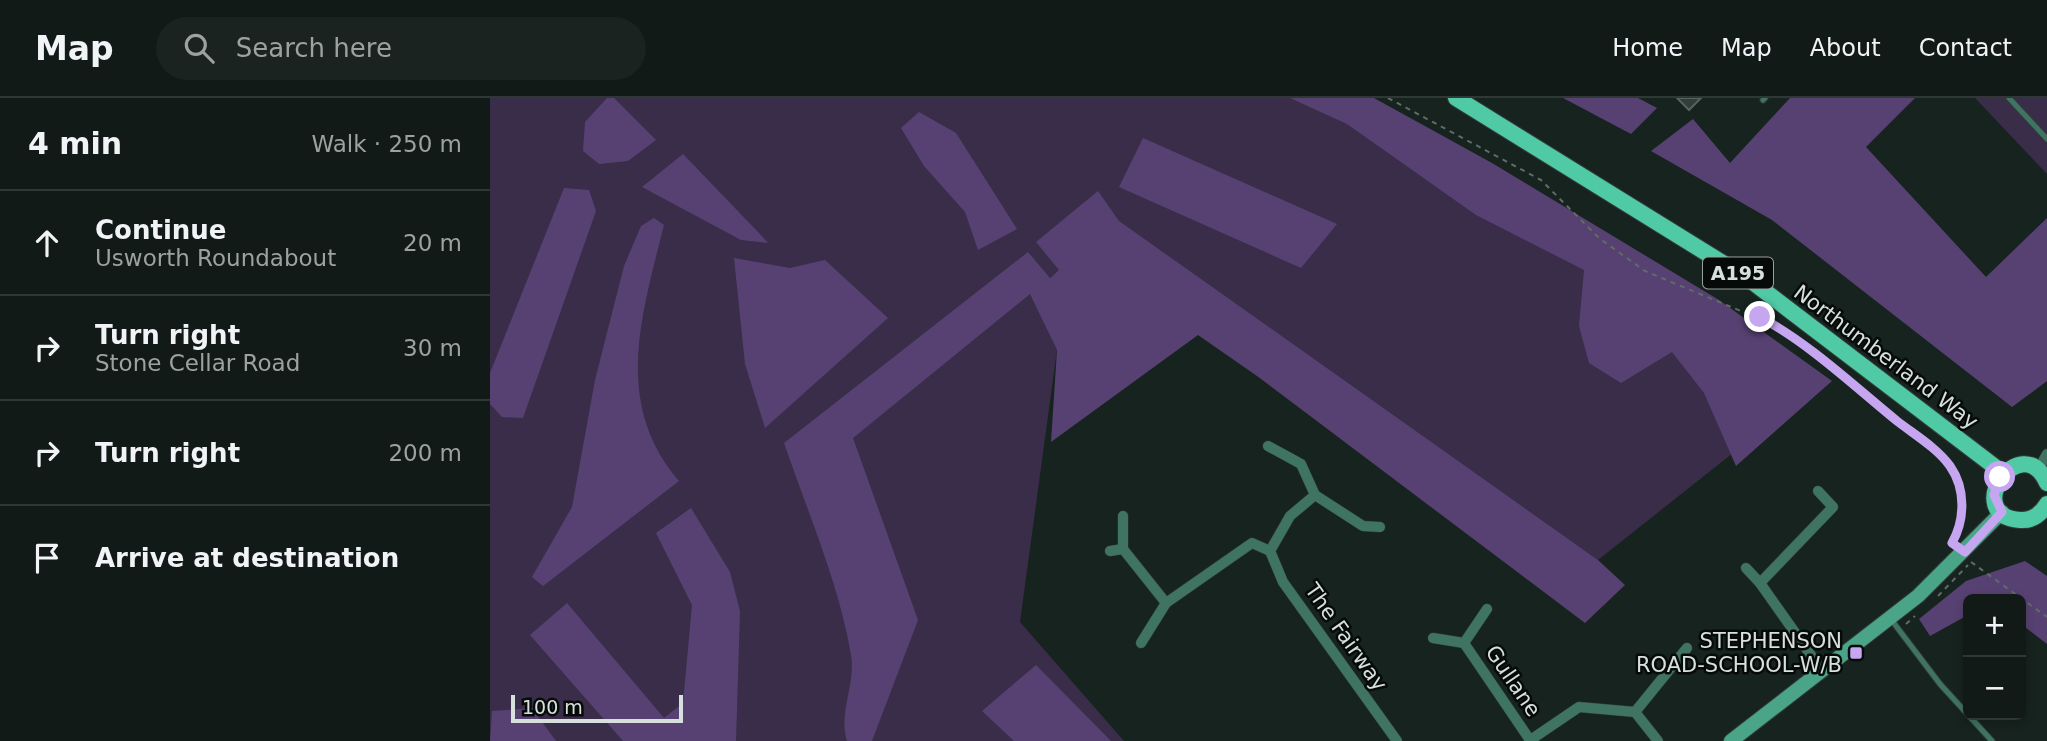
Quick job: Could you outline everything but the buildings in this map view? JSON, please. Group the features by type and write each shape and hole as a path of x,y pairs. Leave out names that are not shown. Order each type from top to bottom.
{"main road":[{"name":"Northumberland Way","path":"1456,98 1750,280 2003,473"},
{"path":"2042,476 2021,466 2003,473 1994,495 2002,512 2017,520 2026,520 2046,510"}],"street":[{"path":"1268,446 1301,464 1315,495 1363,526 1380,527"},
{"path":"2042,476 2047,454"},
{"path":"1760,583 1833,507 1818,491"},
{"path":"1141,643 1166,603 1252,543 1270,551 1290,516 1315,495"},
{"path":"1731,741 1890,618 1965,552 2002,512"},
{"path":"1123,516 1123,549 1166,603"},
{"path":"1111,551 1123,549"},
{"name":"The Fairway","path":"1270,551 1283,582 1397,741"},
{"path":"1746,568 1760,583 1822,671"},
{"name":"Gullane","path":"1464,643 1487,609"},
{"name":"Gullane","path":"1433,638 1464,643 1530,741"},
{"path":"1635,712 1687,648"},
{"path":"1530,741 1579,707 1635,712 1658,741"}],"lane":[{"path":"2008,98 2047,139"},
{"path":"1890,618 1940,684 1992,741"}],"path":[{"path":"1388,98 1541,180 1599,238 1645,271 1779,327 1853,385 1951,467 1959,488 1962,510 1961,523 1952,543 1973,558 1971,562 2047,617"}],"shaded area":[{"path":"490,98 1304,98 1396,138 1786,411 1598,560 1119,222 1031,293 1057,350 1020,622 1124,741 490,741"},
{"path":"607,98 614,98 656,140 628,161 599,164 583,151 585,122"},
{"path":"1290,98 1374,98 1492,163 1719,300 1832,381 1736,466 1704,393 1672,352 1621,383 1589,363 1579,326 1584,270 1476,215 1347,124"},
{"path":"1563,98 1638,98 1657,108 1631,134"},
{"path":"1790,98 1915,98 1866,147 1986,277 2047,218 2047,381 2012,407 1772,220 1651,151 1693,119 1730,163"},
{"path":"1975,98 2047,98 2047,174"},
{"path":"919,112 956,133 1017,229 978,250 965,212 924,166 901,128"},
{"path":"1143,138 1337,224 1301,268 1119,187"},
{"path":"683,154 768,243 741,240 642,187"},
{"path":"564,188 589,190 596,211 523,418 502,417 490,404 490,373"},
{"path":"1098,191 1119,221 1598,560 1625,585 1585,623 1257,376 1198,335 1051,442 1057,350 1030,294 853,438 918,620 872,741 847,741 845,720 852,666 846,629 822,549 784,443 1028,252 1050,278 1059,270 1036,242"},
{"path":"654,218 664,225 641,325 639,389 645,421 658,451 679,481 543,586 532,577 572,507 595,380 624,266 641,226"},
{"path":"734,258 790,268 825,260 888,318 765,428 745,364"},
{"path":"691,508 730,572 740,611 736,741 623,741 530,635 567,603 664,718 683,703 692,605 656,533"},
{"path":"2025,561 2047,576 2047,644 2026,628 2026,594 1963,594 1963,618 1930,636 1919,619 1966,581"},
{"path":"1036,665 1111,741 1014,741 982,711"},
{"path":"532,708 556,741 490,741 492,711"}],"place":[{"name":"STEPHENSON ROAD-SCHOOL-W/B","path":"1856,653"}],"route":[{"path":"1760,317 1779,327 1853,385 1951,467 1962,499 1961,523 1952,543 1965,552 2002,512 1994,495 2000,477"}]}
